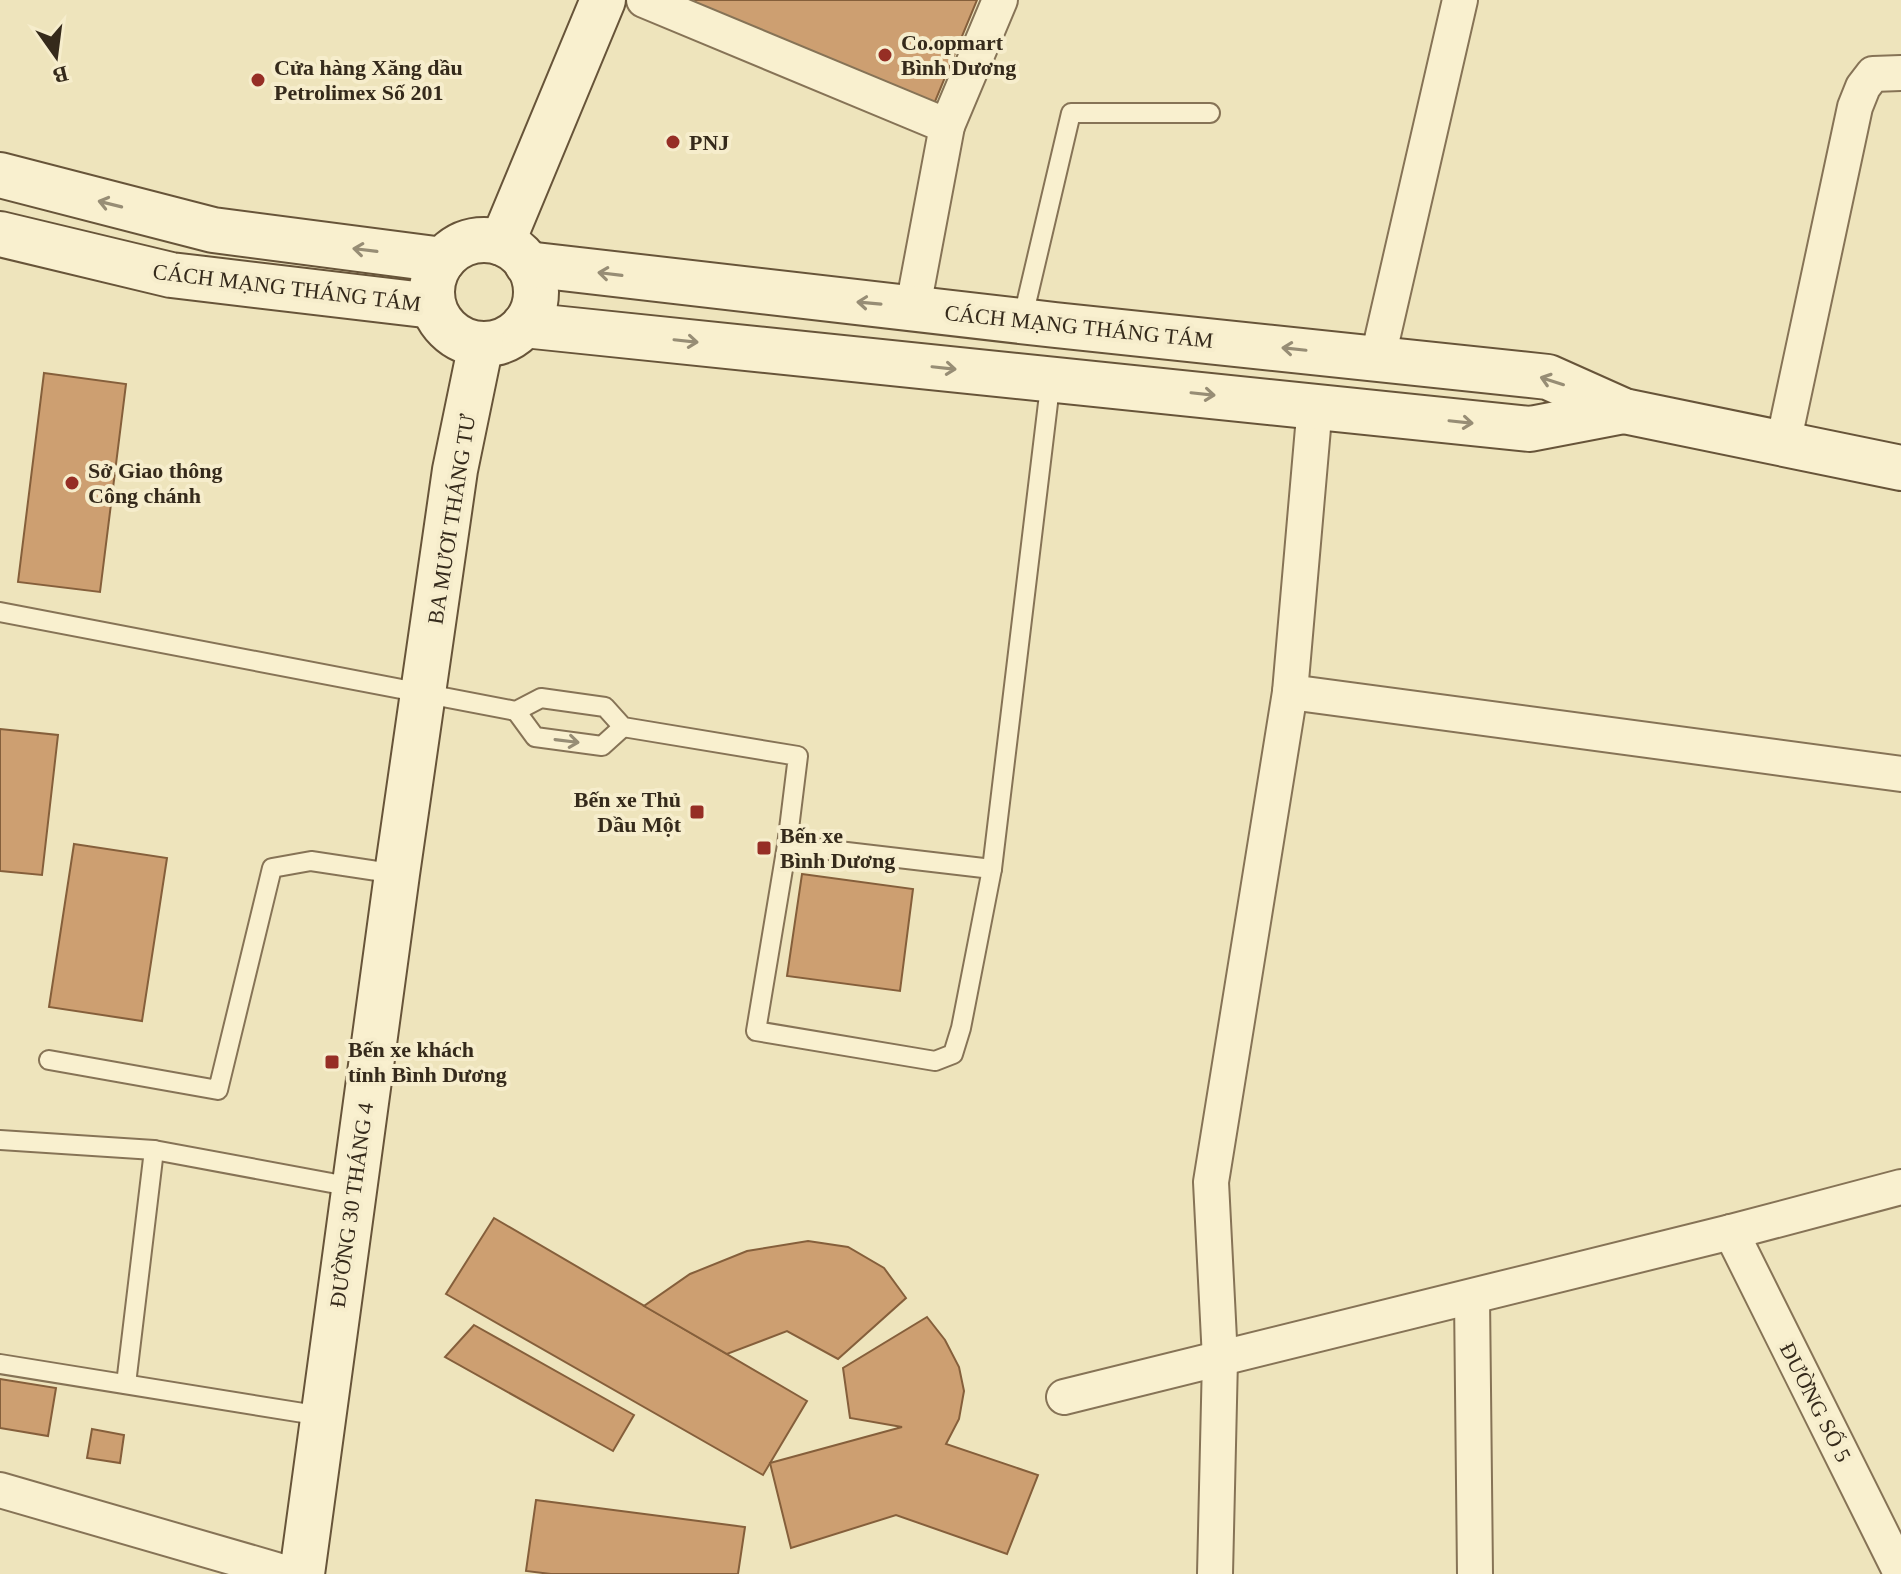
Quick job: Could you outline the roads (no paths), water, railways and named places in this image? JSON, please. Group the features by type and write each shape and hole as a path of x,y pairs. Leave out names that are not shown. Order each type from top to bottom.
{"main road":[{"path":"515,253 603,0"},
{"name":"CÁCH MẠNG THÁNG TÁM","path":"0,175 213,230 443,260"},
{"name":"CÁCH MẠNG THÁNG TÁM","path":"0,234 171,275 433,306"},
{"path":"470,242 515,253 534,279 536,295 524,325 512,336 481,344 465,341 451,333 440,321 433,306 431,290 434,274 443,260 455,249 470,242"},
{"name":"CÁCH MẠNG THÁNG TÁM","path":"515,253 786,295 1548,377 1624,411 1901,468"},
{"name":"CÁCH MẠNG THÁNG TÁM","path":"524,325 1530,429 1624,411"},
{"name":"BA MƯƠI THÁNG TƯ","path":"424,695 455,470 481,344"},
{"name":"ĐƯỜNG 30 THÁNG 4","path":"302,1574 353,1187 424,695"}],"street":[{"path":"644,0 947,126"},
{"path":"913,307 947,126 1000,0"},
{"path":"1378,357 1460,0"},
{"path":"1783,444 1855,107 1863,87 1873,74 1901,73"},
{"path":"1215,1574 1220,1359 1211,1182 1290,692 1315,405"},
{"path":"1290,692 1901,774"},
{"path":"1064,1397 1901,1187"},
{"name":"ĐƯỜNG SỐ 5","path":"1731,1232 1901,1573"},
{"path":"1472,1297 1475,1574"},
{"path":"0,1490 290,1574"}],"lane":[{"path":"1022,321 1071,113 1210,113"},
{"path":"0,612 516,711 541,698 605,707 623,727 798,756 787,845 756,1031 935,1061 953,1054 961,1028 992,869 1051,378"},
{"path":"516,711 535,737 602,746 623,727"},
{"path":"787,845 992,869"},
{"path":"49,1060 218,1090 272,868 311,861 397,874"},
{"path":"0,1140 154,1150 353,1187"},
{"path":"126,1384 154,1150"},
{"path":"0,1364 322,1416"}],"place":[{"name":"Co.opmart Bình Dương","path":"885,55"},
{"name":"Cửa hàng Xăng dầu Petrolimex Số 201","path":"258,80"},
{"name":"PNJ","path":"673,142"},
{"name":"Sở Giao thông Công chánh","path":"72,483"},
{"name":"Bến xe Thủ Dầu Một","path":"697,812"},
{"name":"Bến xe Bình Dương","path":"764,848"},
{"name":"Bến xe khách tỉnh Bình Dương","path":"332,1062"}]}
